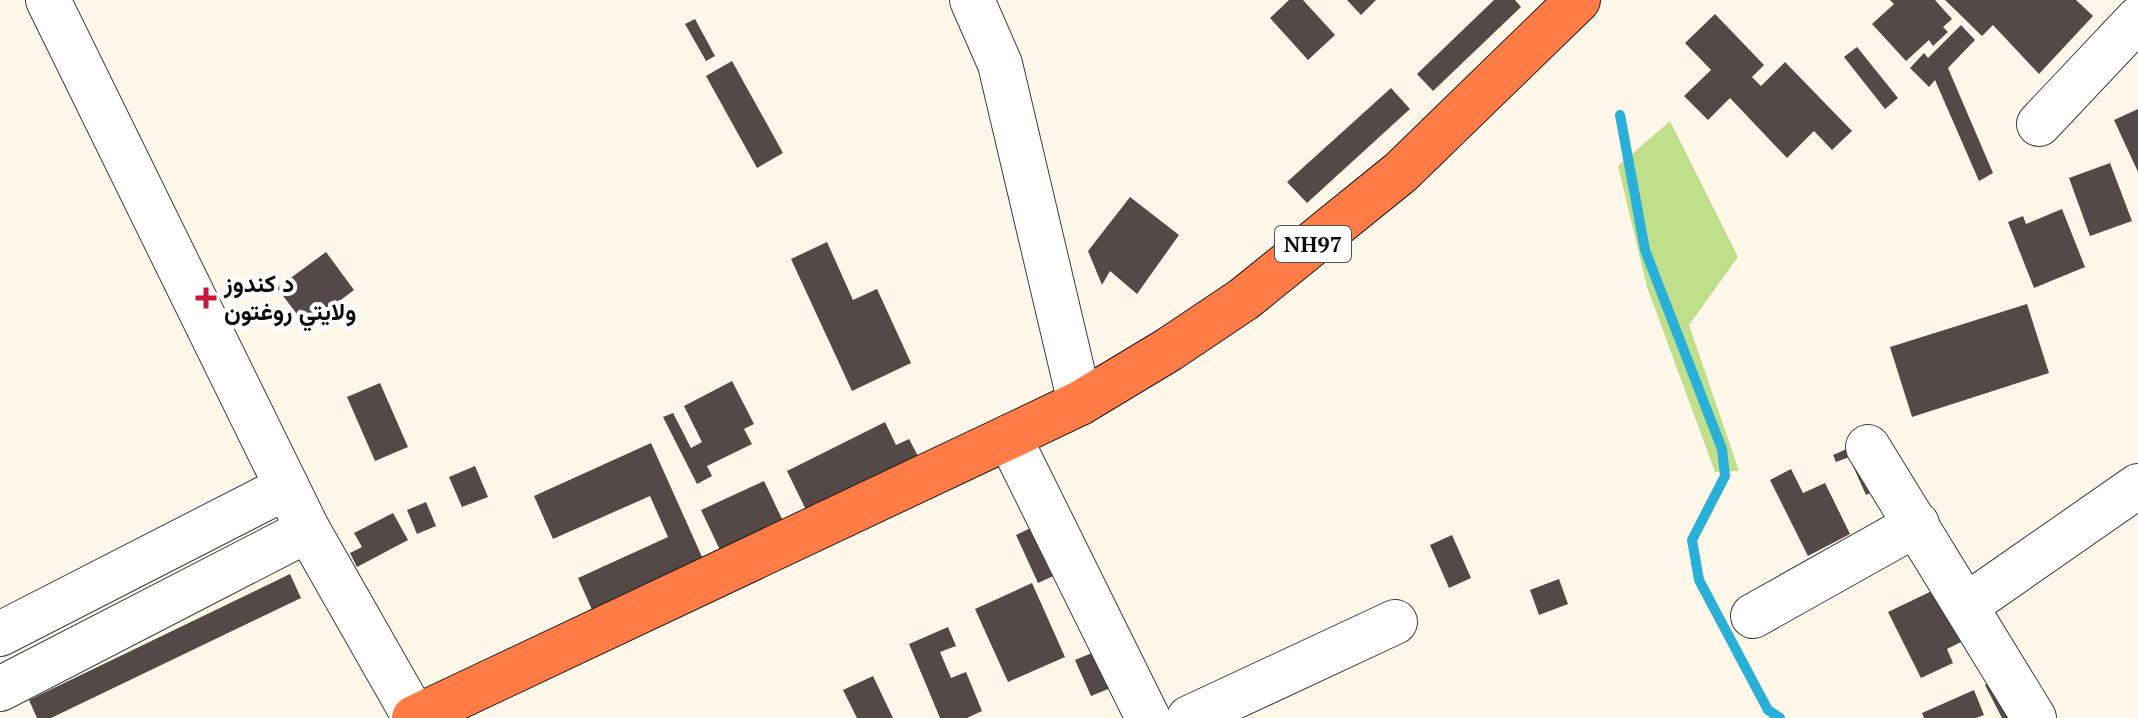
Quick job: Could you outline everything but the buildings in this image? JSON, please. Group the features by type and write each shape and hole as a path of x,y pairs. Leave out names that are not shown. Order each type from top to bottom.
{"highway":[{"name":"NH97","path":"1009,437 1080,403 1244,299 1401,172 1578,0"},
{"path":"414,718 1009,437"}],"street":[{"path":"48,0 308,530 414,718"},
{"path":"972,0 1000,64 1080,403"},
{"path":"2039,124 2138,19"},
{"path":"1009,437 1148,718"},
{"path":"1868,447 2034,718"},
{"path":"1967,605 2138,486"},
{"path":"0,634 287,487"},
{"path":"1753,616 1917,524"},
{"path":"0,689 308,530"},
{"path":"1189,718 1395,622"}],"green space":[{"path":"1670,121 1738,257 1689,325 1739,471 1715,472 1647,287 1618,166"}],"waterway":[{"path":"1620,115 1645,250 1722,449 1725,476 1692,540 1699,580 1768,710 1780,718"}],"place":[{"name":"د کندوز ولایتي روغتون","path":"206,298"}]}
